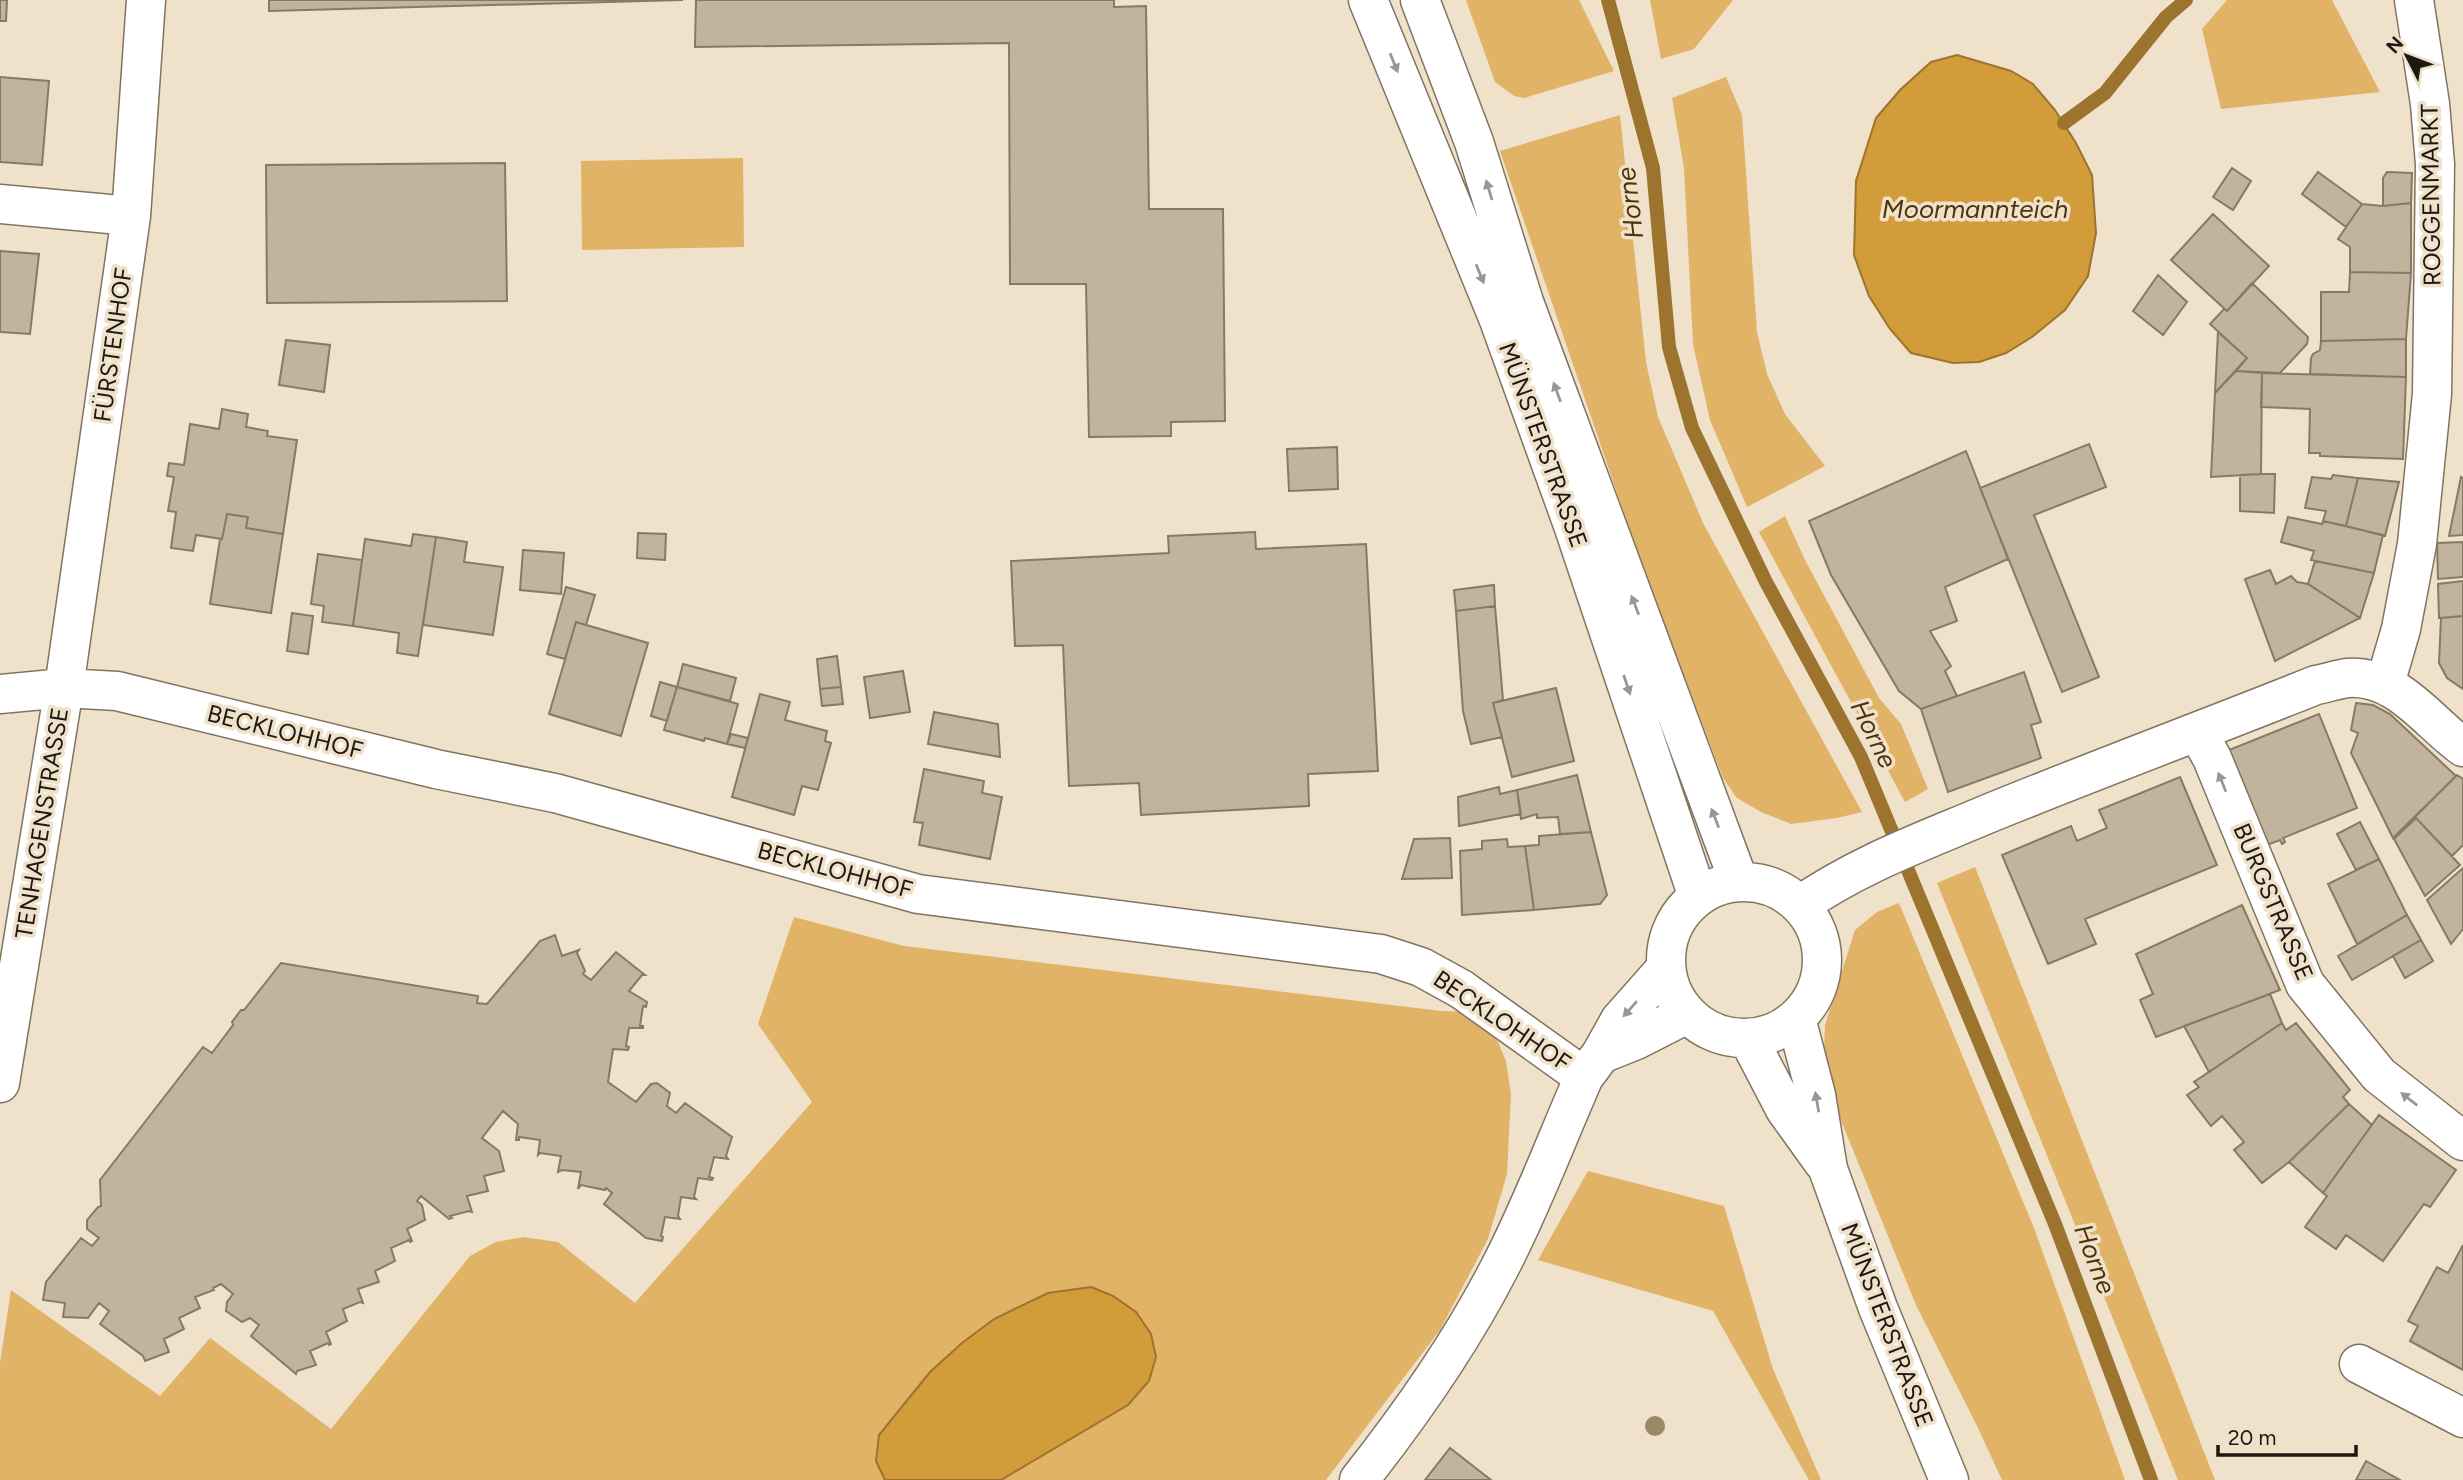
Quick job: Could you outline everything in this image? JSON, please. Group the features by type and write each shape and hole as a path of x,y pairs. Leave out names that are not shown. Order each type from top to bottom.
{"street":[{"name":"FÜRSTENHOF","path":"64,688 131,216 146,0"},
{"name":"MÜNSTERSTRASSE","path":"1368,0 1499,320 1573,526 1698,897"},
{"name":"MÜNSTERSTRASSE","path":"1420,0 1474,142 1529,314 1739,882"},
{"name":"ROGGENMARKT","path":"2385,684 2401,629 2448,395 2448,306 2430,104 2414,0"},
{"path":"0,204 131,216"},
{"path":"1800,905 1829,885 1879,858 2316,685 2350,678 2385,684 2415,704 2463,747"},
{"name":"BECKLOHHOF","path":"0,694 64,688 117,691 436,769 555,793 918,894 1381,954 1421,967 1593,1065"},
{"name":"TENHAGENSTRASSE","path":"0,1083 64,688"},
{"name":"BURGSTRASSE","path":"2198,733 2212,758 2305,984 2379,1075 2463,1141"},
{"path":"1739,882 1762,884 1782,891 1800,905 1814,923 1821,944 1822,966 1817,988 1806,1008 1796,1018 1770,1034 1748,1038 1726,1037 1705,1028 1687,1014 1674,997 1666,968 1671,932 1682,912 1698,897 1718,887 1739,882"},
{"name":"BECKLOHHOF","path":"1359,1480 1406,1418 1465,1332 1501,1266 1593,1065 1620,1020 1666,968"},
{"name":"BECKLOHHOF","path":"1593,1065 1687,1014"},
{"name":"MÜNSTERSTRASSE","path":"1796,1018 1816,1095 1828,1169 1878,1308 1949,1480"},
{"name":"MÜNSTERSTRASSE","path":"1748,1038 1785,1109 1828,1169"},
{"path":"2359,1364 2463,1418"}],"shaded area":[{"path":"1466,0 1579,0 1614,71 1524,98 1514,96 1495,82"},
{"path":"1650,0 1733,0 1694,49 1661,59"},
{"path":"2227,0 2332,0 2380,92 2221,109 2202,29"},
{"path":"1726,77 1742,115 1757,332 1767,374 1785,414 1825,466 1747,507 1710,420 1693,344 1684,168 1672,98"},
{"path":"1620,115 1646,362 1658,417 1704,525 1862,812 1791,824 1761,812 1737,798 1723,778 1641,563 1500,151"},
{"path":"743,158 744,247 582,250 581,161"},
{"path":"1785,516 1805,560 1879,698 1901,724 1928,789 1905,802 1759,532"},
{"path":"1975,867 2215,1480 2178,1480 1937,883"},
{"path":"1899,903 2034,1228 2125,1480 2002,1480 1916,1305 1823,1076 1825,1025 1855,930 1877,912"},
{"path":"794,917 904,946 1441,1011 1474,1012 1498,1042 1506,1061 1511,1094 1507,1174 1488,1239 1440,1330 1326,1480 0,1480 0,1363 11,1290 160,1396 210,1338 331,1429 470,1256 496,1242 523,1237 558,1242 635,1303 812,1102 758,1024"},
{"path":"1588,1171 1724,1206 1773,1369 1821,1480 1809,1480 1713,1311 1538,1260"}],"water":[{"name":"Moormannteich","path":"1957,55 2011,71 2033,84 2055,110 2092,175 2096,233 2088,276 2065,310 2032,337 2006,353 1979,362 1953,363 1911,353 1890,329 1869,296 1854,255 1856,181 1876,118 1900,90 1931,62"},
{"path":"1091,1287 1113,1296 1136,1312 1151,1334 1156,1357 1149,1381 1128,1405 1001,1480 885,1480 876,1461 879,1435 930,1372 994,1319 1048,1293"}],"building":[{"path":"0,0 7,0 6,21 0,21"},
{"path":"269,0 683,0 269,11"},
{"path":"696,0 1114,0 1114,7 1146,6 1149,209 1223,209 1225,421 1171,422 1171,436 1089,437 1086,284 1010,284 1009,43 695,47"},
{"path":"0,77 49,81 42,165 0,162"},
{"path":"505,163 507,301 267,303 266,165"},
{"path":"2232,168 2251,181 2233,210 2213,197"},
{"path":"2318,172 2362,204 2346,227 2302,194"},
{"path":"2387,172 2412,173 2411,203 2383,206 2383,178"},
{"path":"2411,203 2411,273 2350,272 2350,247 2338,239 2362,204 2383,206"},
{"path":"2213,214 2269,266 2227,311 2171,260"},
{"path":"0,251 39,254 30,334 0,332"},
{"path":"2350,272 2411,273 2406,339 2321,341 2321,292 2349,292"},
{"path":"2158,275 2187,302 2163,335 2133,311"},
{"path":"2252,283 2308,337 2307,344 2280,373 2236,371 2247,358 2210,324 2224,309 2227,311"},
{"path":"2218,332 2247,358 2215,393"},
{"path":"2406,339 2406,377 2310,374 2311,358 2320,350 2321,341"},
{"path":"286,340 330,345 324,392 279,385"},
{"path":"2236,371 2262,373 2261,474 2211,477 2215,393"},
{"path":"2262,373 2406,377 2403,459 2320,456 2320,453 2309,453 2310,409 2261,407"},
{"path":"222,409 248,414 246,427 268,431 267,436 297,440 283,534 246,528 248,517 227,514 222,539 196,535 193,551 171,548 176,512 168,511 174,477 167,476 169,463 184,465 190,424 219,429"},
{"path":"2089,444 2106,487 2034,515 2099,677 2062,692 1980,488"},
{"path":"1337,447 1338,489 1289,491 1287,449"},
{"path":"1966,451 2008,559 1945,587 1957,621 1930,631 1951,666 1945,671 1957,696 1921,709 1899,691 1831,575 1809,521"},
{"path":"2275,474 2274,513 2240,511 2240,475"},
{"path":"2333,475 2358,478 2346,526 2323,521 2326,511 2305,508 2312,477 2331,479"},
{"path":"2461,477 2463,535 2449,536"},
{"path":"2358,478 2399,482 2385,536 2346,526"},
{"path":"227,514 248,517 246,528 283,534 271,613 210,604 220,539"},
{"path":"2288,517 2322,524 2323,521 2383,535 2374,573 2311,560 2314,551 2281,542"},
{"path":"1255,532 1256,549 1366,544 1378,771 1308,774 1309,806 1141,815 1139,783 1069,786 1063,645 1015,646 1011,561 1169,553 1168,536"},
{"path":"638,533 666,534 665,560 637,558"},
{"path":"413,534 436,537 418,656 397,653 399,633 353,626 365,539 411,546"},
{"path":"436,537 467,542 464,562 503,567 493,635 423,625"},
{"path":"2463,542 2463,577 2438,579 2437,543"},
{"path":"523,550 564,553 561,594 520,590"},
{"path":"318,554 362,560 353,626 322,622 324,606 311,604"},
{"path":"2315,561 2374,573 2360,618 2308,584"},
{"path":"2270,570 2276,584 2291,576 2360,618 2275,661 2245,579"},
{"path":"2463,581 2463,616 2439,618 2438,584"},
{"path":"1494,585 1495,606 1456,611 1454,590"},
{"path":"566,587 595,595 586,625 576,622 565,659 547,654"},
{"path":"1495,606 1503,700 1493,703 1502,737 1471,744 1463,711 1456,611"},
{"path":"292,613 313,616 308,654 287,651"},
{"path":"2463,616 2463,689 2447,678 2439,663 2441,618"},
{"path":"576,622 648,643 621,736 549,714"},
{"path":"837,656 841,687 820,689 817,659"},
{"path":"683,664 736,678 730,701 677,687"},
{"path":"903,671 910,712 870,718 864,677"},
{"path":"2024,672 2041,722 2031,725 2041,758 1948,792 1921,709"},
{"path":"660,682 677,687 667,721 651,716"},
{"path":"677,687 738,704 727,744 664,730"},
{"path":"841,687 843,704 822,706 820,689"},
{"path":"1556,688 1574,761 1512,777 1493,703"},
{"path":"760,694 790,702 785,720 827,731 825,741 831,743 818,790 802,786 794,815 732,797"},
{"path":"2356,703 2373,705 2390,714 2456,776 2393,838 2351,753 2358,733 2351,730"},
{"path":"934,712 998,724 1000,757 928,744"},
{"path":"2319,714 2357,808 2283,838 2285,842 2282,844 2280,840 2267,845 2229,750"},
{"path":"731,734 748,738 745,748 727,744"},
{"path":"924,769 984,781 982,793 1002,797 990,859 919,845 923,823 914,822"},
{"path":"1577,775 1591,832 1560,834 1558,817 1537,818 1537,814 1521,819 1517,790"},
{"path":"2457,775 2463,779 2463,845 2452,856 2415,817"},
{"path":"2180,777 2217,865 2085,919 2096,944 2048,964 2002,855 2071,826 2077,841 2107,828 2099,810"},
{"path":"1499,787 1500,794 1517,790 1521,814 1459,826 1458,797"},
{"path":"2416,818 2460,865 2425,896 2394,839"},
{"path":"2360,822 2379,859 2356,870 2337,834"},
{"path":"1591,832 1607,895 1600,904 1534,910 1525,846 1539,845 1539,836"},
{"path":"1450,838 1452,878 1402,879 1414,839"},
{"path":"1507,839 1508,847 1525,846 1534,910 1462,915 1460,851 1482,849 1482,841"},
{"path":"2379,859 2407,915 2357,944 2328,884"},
{"path":"2463,868 2463,929 2451,944 2427,900"},
{"path":"2242,905 2280,990 2156,1037 2140,1000 2153,994 2136,954"},
{"path":"2407,915 2421,940 2352,980 2338,956"},
{"path":"555,935 562,956 579,950 577,953 585,971 583,974 591,980 616,952 645,975 642,975 629,991 647,1002 646,1007 643,1006 640,1026 643,1028 629,1028 626,1046 629,1047 628,1050 613,1049 608,1082 636,1102 651,1084 657,1083 670,1093 667,1106 676,1113 685,1103 732,1137 726,1156 728,1159 714,1157 709,1177 713,1178 712,1180 698,1178 694,1197 696,1199 681,1197 678,1216 680,1219 665,1217 662,1241 646,1238 604,1204 612,1193 606,1188 605,1190 581,1185 578,1189 581,1172 558,1172 561,1156 538,1155 540,1140 519,1137 519,1140 516,1140 518,1124 503,1111 482,1138 499,1151 504,1171 484,1176 488,1191 467,1196 472,1212 450,1216 452,1218 449,1219 421,1196 417,1201 422,1205 425,1220 407,1229 412,1241 391,1248 395,1261 375,1271 379,1282 358,1289 363,1303 343,1309 347,1321 326,1332 331,1344 310,1351 316,1365 297,1371 296,1374 251,1336 259,1325 250,1318 242,1322 226,1311 227,1302 233,1294 221,1284 213,1288 214,1290 195,1297 200,1308 179,1318 184,1329 164,1339 169,1352 145,1361 143,1356 100,1324 109,1311 99,1303 88,1318 63,1317 65,1303 43,1300 46,1282 81,1238 92,1246 99,1238 87,1229 87,1220 101,1206 100,1180 203,1047 212,1053 241,1010 244,1010 281,963 478,996 477,1003 487,1004 540,941"},
{"path":"2421,940 2433,961 2405,978 2393,956"},
{"path":"2270,994 2282,1023 2209,1072 2184,1026"},
{"path":"2282,1023 2286,1030 2296,1023 2350,1090 2343,1097 2349,1104 2289,1162 2262,1183 2234,1150 2244,1142 2222,1116 2211,1126 2187,1095 2199,1087 2194,1082"},
{"path":"2349,1104 2372,1125 2323,1193 2289,1162"},
{"path":"2379,1115 2456,1170 2430,1207 2424,1204 2383,1261 2346,1235 2336,1249 2305,1227 2327,1196 2323,1193"},
{"path":"2463,1245 2463,1370 2410,1341 2418,1326 2408,1321 2437,1267 2448,1273"},
{"path":"1450,1448 1491,1480 1425,1480"},
{"path":"2366,1461 2400,1480 2356,1480"}],"waterway":[{"name":"Horne","path":"1608,0 1653,168 1669,347 1692,428 1766,582 1861,757 2055,1224 2151,1480"},
{"path":"2064,123 2105,93 2166,17 2186,0"}]}
